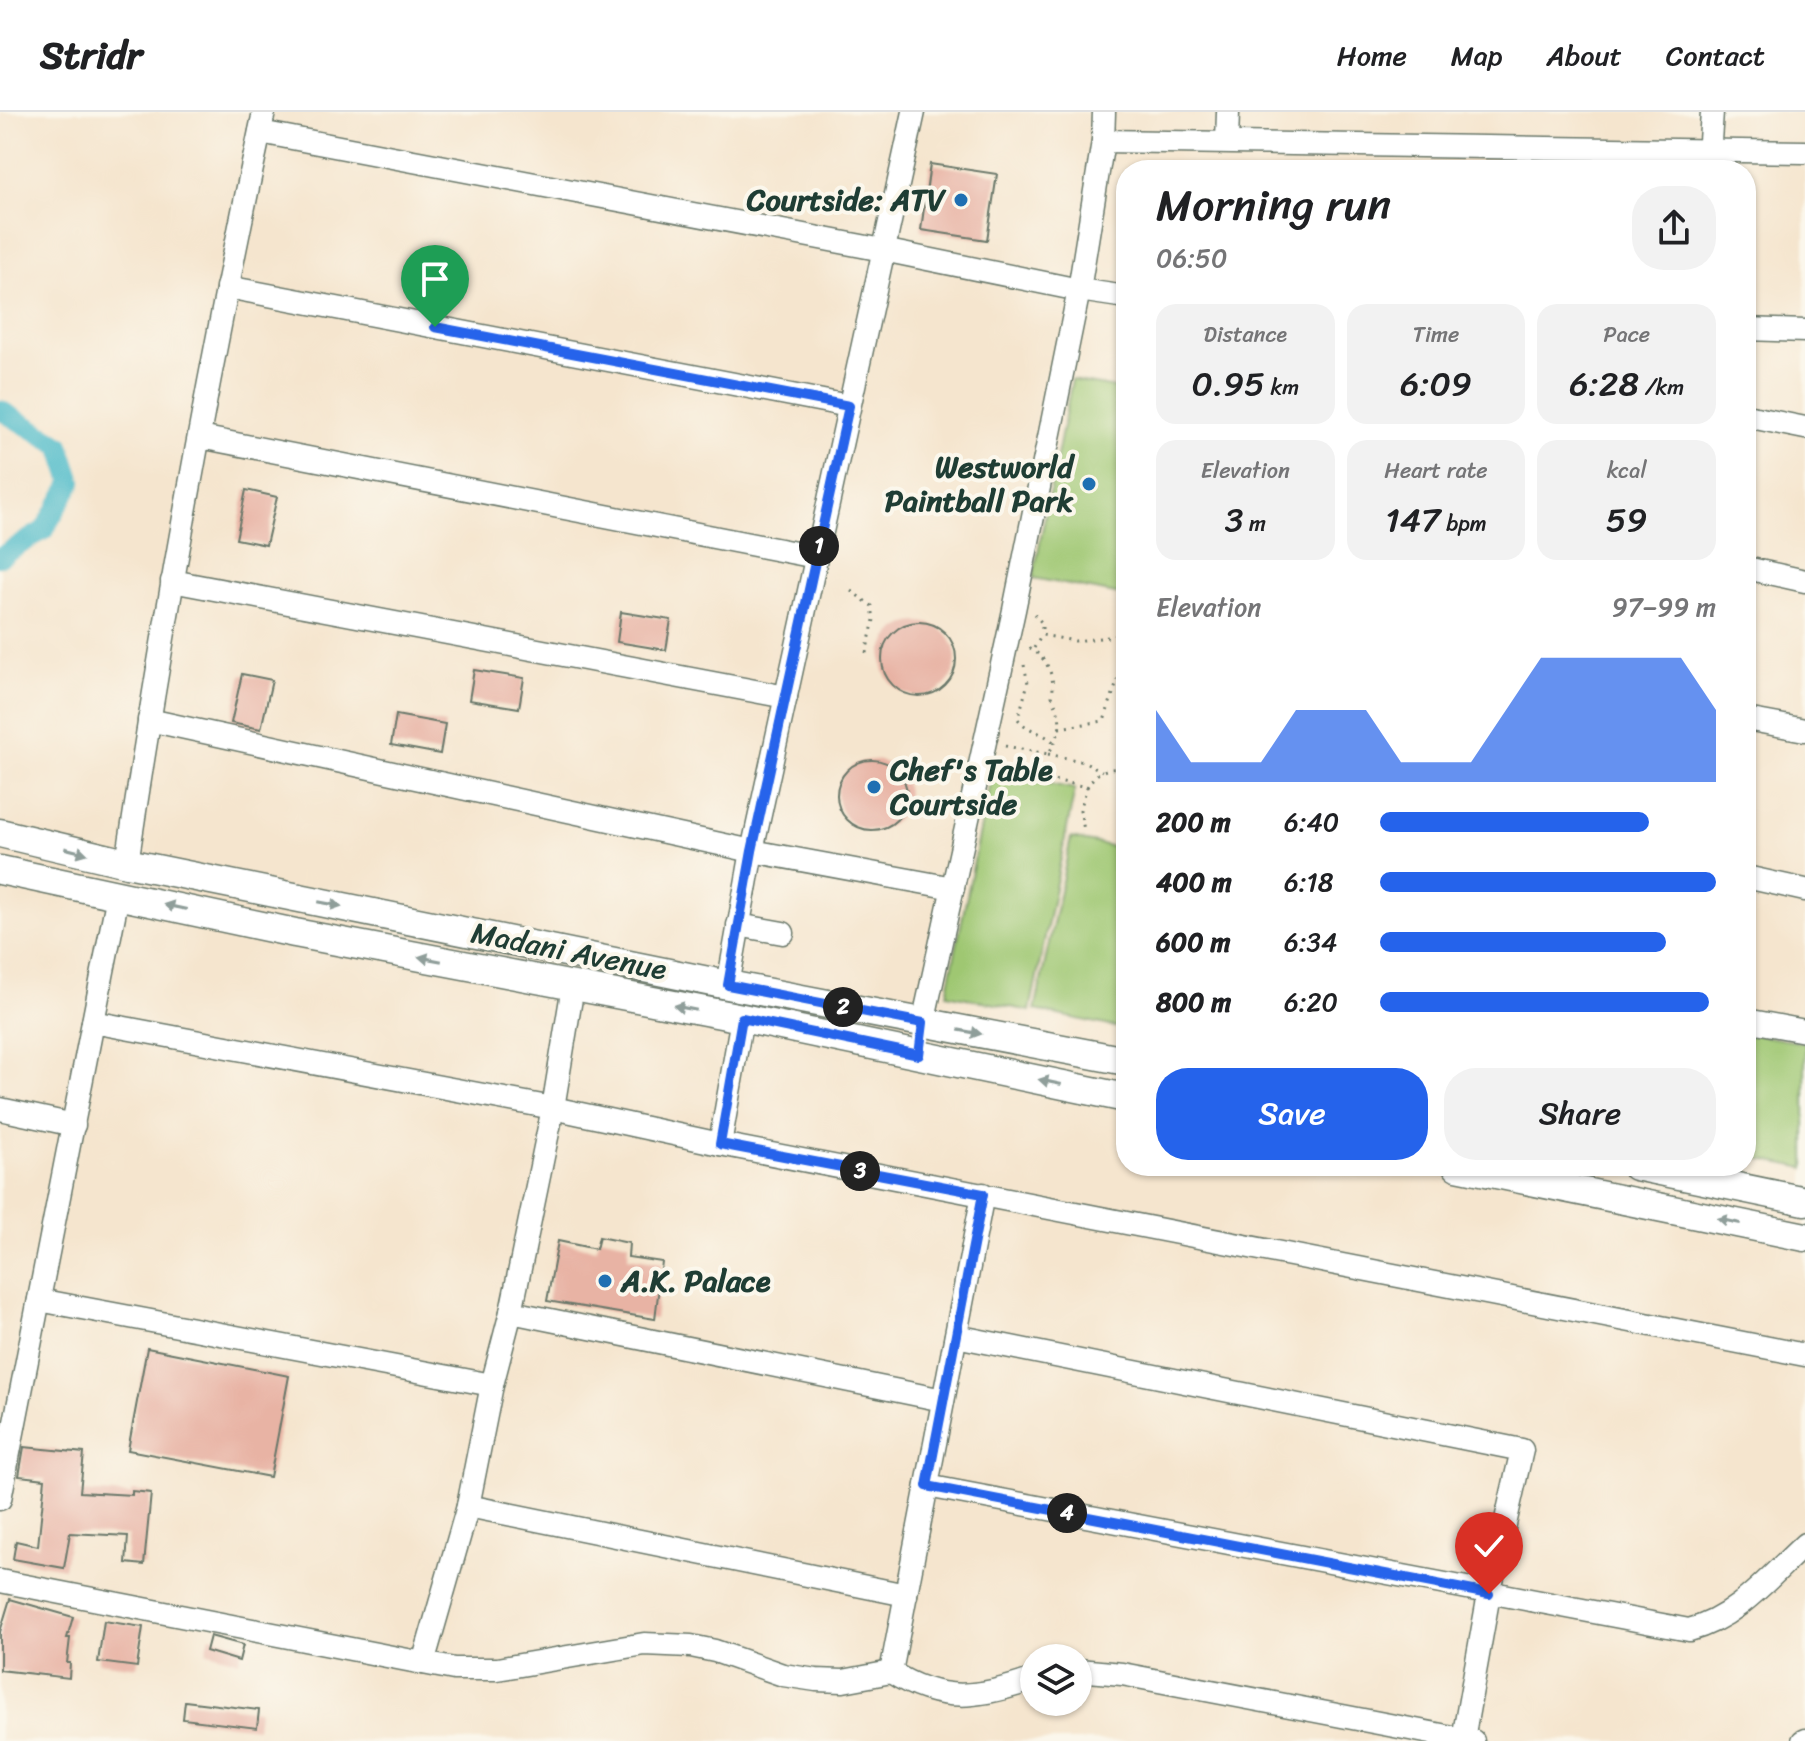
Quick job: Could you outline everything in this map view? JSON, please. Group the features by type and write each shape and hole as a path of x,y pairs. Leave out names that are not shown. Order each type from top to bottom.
{"main road":[{"name":"Madani Avenue","path":"0,833 127,863 728,985 1116,1059"},
{"name":"Madani Avenue","path":"0,870 1116,1096"},
{"path":"919,1055 923,1023"},
{"path":"1506,1176 1805,1237"},
{"path":"1684,1176 1805,1201"}],"street":[{"path":"728,985 752,851 914,112"},
{"path":"923,1023 1079,290 1103,141 1104,112"},
{"path":"1227,142 1228,112"},
{"path":"1709,159 1712,112"},
{"path":"127,863 172,581 227,287 262,122 1116,296"},
{"path":"1103,141 1227,142 1709,159 1805,152"},
{"path":"227,287 849,406"},
{"path":"1756,329 1805,331"},
{"path":"1756,418 1805,428"},
{"path":"200,437 816,557"},
{"path":"1756,570 1805,581"},
{"path":"172,581 786,697"},
{"path":"149,720 752,851 953,888"},
{"path":"1756,721 1805,730"},
{"path":"1756,879 1805,890"},
{"path":"0,1499 118,895"},
{"path":"738,925 783,933"},
{"path":"423,1663 468,1506 492,1385 511,1312 553,1108 573,986"},
{"path":"720,1144 742,1018"},
{"path":"93,1022 553,1108 720,1144 1805,1355"},
{"path":"1756,1022 1805,1031"},
{"path":"0,1109 74,1125"},
{"path":"891,1672 983,1194"},
{"path":"39,1300 492,1385"},
{"path":"511,1312 943,1400"},
{"path":"956,1336 1522,1450 1489,1594 1468,1740 1122,1674 1092,1671"},
{"path":"927,1486 1689,1630 1727,1616 1805,1544"},
{"path":"468,1506 906,1595"},
{"path":"0,1581 454,1669 497,1669 644,1644 691,1646 715,1651 783,1675 816,1680 843,1681 891,1672 911,1685 935,1693 963,1696 1020,1683"}],"path":[{"path":"851,591 872,606 874,620 865,657"},
{"path":"1055,744 1048,736 1018,719 1028,683 1023,660 1026,652 1033,649 1042,635 1075,641 1116,636"},
{"path":"1033,649 1053,677 1055,685 1052,696 1061,712 1055,744 1048,754"},
{"path":"1059,728 1104,721 1116,685"},
{"path":"985,742 1085,762 1102,771"},
{"path":"980,765 1087,787"},
{"path":"1084,830 1080,810 1087,787 1094,775 1116,767"}],"green space":[{"name":"Westworld Paintball Park","path":"1072,380 1116,388 1116,594 1033,578"},
{"path":"992,772 1075,789 1030,1011 947,994"},
{"path":"1071,838 1116,847 1116,1027 1035,1010"},
{"path":"1756,1035 1805,1043 1805,1168 1756,1158"}],"building":[{"path":"930,164 997,174 987,240 921,230"},
{"path":"246,490 277,497 266,545 236,539"},
{"path":"621,612 671,620 666,650 617,642"},
{"path":"919,622 933,625 945,633 953,645 956,659 953,673 945,685 933,693 919,696 905,693 893,685 885,673 882,659 885,645 893,633 905,625"},
{"path":"474,670 524,678 519,708 469,700"},
{"path":"242,674 272,680 261,729 231,723"},
{"path":"396,715 445,724 440,754 391,745"},
{"path":"872,760 897,770 907,795 897,820 872,830 847,820 837,795 847,770"},
{"name":"A.K. Palace","path":"599,1237 629,1243 628,1257 662,1262 655,1319 547,1301 558,1241 596,1249"},
{"path":"147,1348 289,1376 270,1477 128,1450"},
{"path":"24,1447 84,1453 80,1492 151,1493 144,1565 126,1563 128,1536 70,1533 64,1568 13,1559 16,1541 38,1546 45,1479 19,1476"},
{"path":"10,1599 73,1617 67,1638 70,1638 69,1678 0,1670 0,1632"},
{"path":"104,1621 143,1627 137,1667 98,1662"},
{"path":"210,1636 243,1645 239,1661 206,1651"},
{"path":"185,1701 259,1710 257,1728 183,1719"}],"waterway":[{"path":"0,410 60,445 72,482 44,530 0,557"}],"place":[{"name":"Courtside: ATV","path":"961,200"},
{"name":"Westworld Paintball Park","path":"1089,484"},
{"name":"Chef's Table Courtside","path":"874,787"},
{"name":"A.K. Palace","path":"605,1281"}],"route":[{"path":"435,327 849,406 752,851 728,985 923,1023 919,1055 742,1018 720,1144 983,1194 927,1486 1489,1594"}]}
